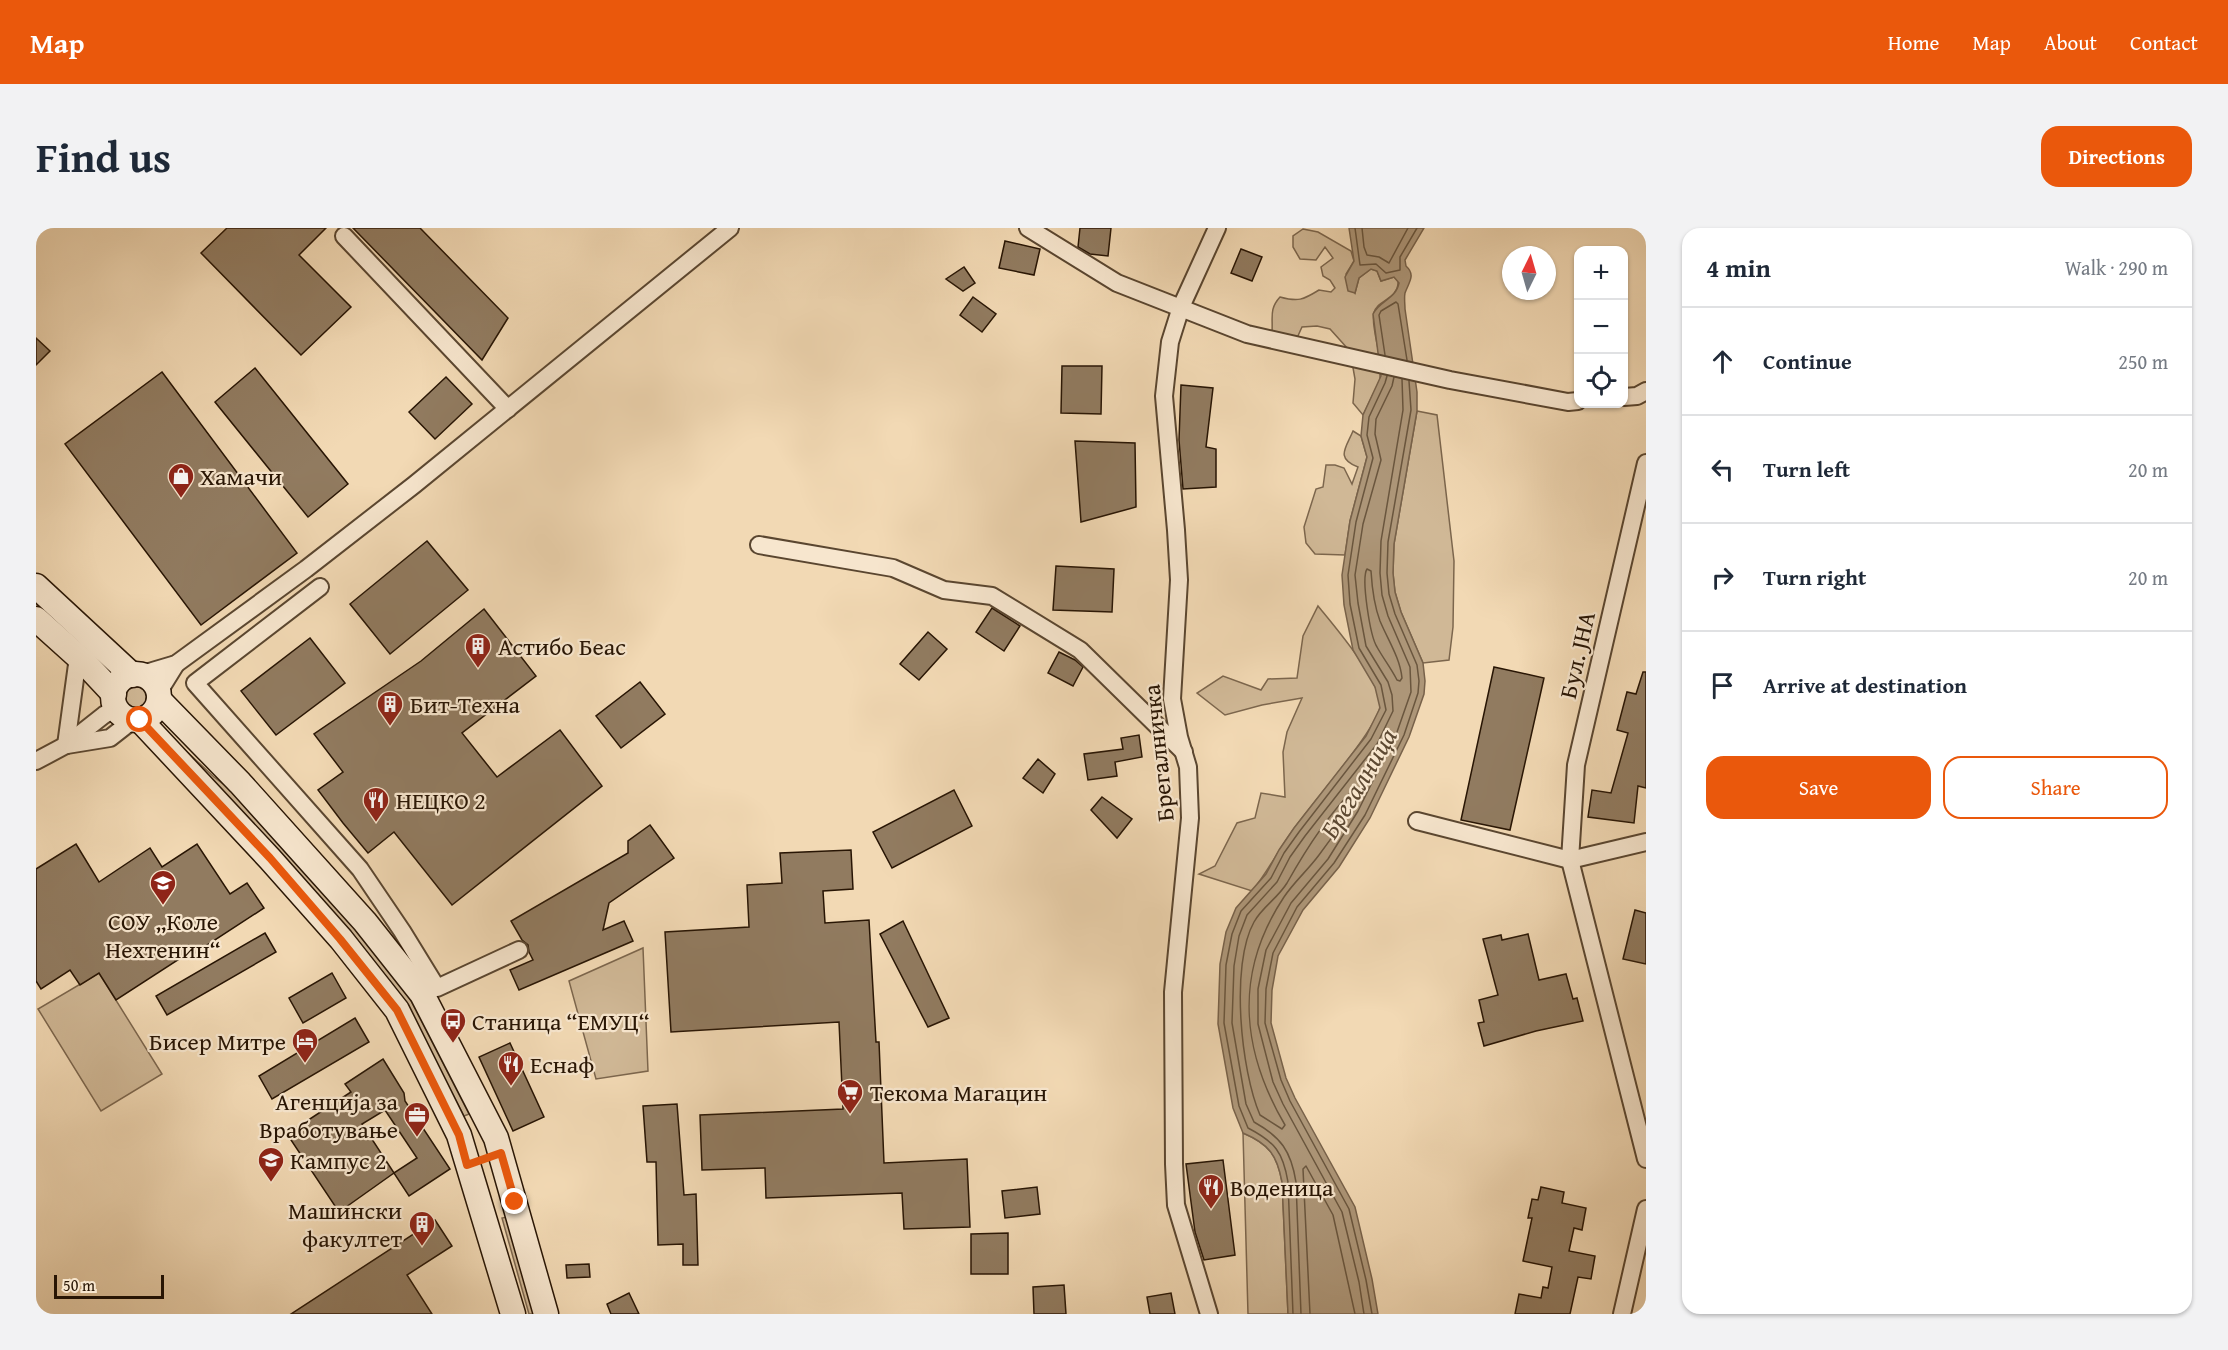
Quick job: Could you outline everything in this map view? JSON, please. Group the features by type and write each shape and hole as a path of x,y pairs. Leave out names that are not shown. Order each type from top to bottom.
{"main road":[{"path":"36,586 135,675 152,681 172,717 240,783 365,922 422,994 496,1138 546,1314"},
{"path":"36,619 78,657 126,711 278,867 397,1010 459,1135 513,1314"},
{"path":"126,711 120,682 135,675"},
{"path":"126,711 153,713 159,697"},
{"path":"467,1165 501,1153"}],"street":[{"path":"135,675 176,664 390,505 730,228"},
{"path":"1028,228 1117,283 1247,334 1450,380 1574,401"},
{"name":"Брегалничка","path":"1209,1314 1176,1205 1173,992 1177,936 1183,907 1190,818 1190,781 1172,699 1179,580 1164,396 1170,342 1181,307 1217,228"},
{"path":"344,236 508,409"},
{"path":"1628,397 1646,391"},
{"name":"Бул. ЈНА","path":"1646,463 1576,765 1570,861 1646,1159"},
{"path":"759,545 893,568 944,590 992,596 1080,650 1184,752"},
{"path":"320,587 195,683 360,868 437,988 519,950"},
{"path":"66,745 78,657"},
{"path":"159,697 176,664"},
{"path":"36,761 66,745 110,738 126,711"},
{"path":"1417,822 1570,861 1646,842"},
{"path":"1622,1314 1646,1209"}],"shaded area":[{"path":"1303,229 1318,232 1351,251 1354,261 1346,274 1355,293 1359,278 1371,269 1377,271 1381,281 1394,277 1398,281 1392,296 1379,305 1374,313 1379,355 1349,350 1330,329 1317,326 1302,327 1297,338 1272,332 1273,309 1280,297 1300,299 1319,290 1331,292 1335,288 1330,280 1323,276 1321,267 1333,258 1325,247 1316,260 1300,259 1293,247 1293,236"},
{"path":"1352,362 1380,369 1380,380 1363,415 1353,403 1355,379"},
{"path":"1417,411 1437,415 1454,561 1453,627 1449,660 1423,663 1401,612 1395,592 1393,573 1394,544"},
{"path":"1353,431 1361,436 1367,457 1350,521 1345,555 1315,554 1306,543 1304,527 1316,489 1323,487 1326,465 1344,468 1352,484 1358,467 1347,460 1344,452"},
{"path":"1318,606 1356,654 1373,682 1380,706 1376,717 1356,749 1301,819 1252,891 1199,874 1215,866 1237,823 1255,818 1261,793 1285,797 1283,752 1287,732 1302,698 1225,715 1197,693 1223,676 1261,690 1268,679 1297,678 1303,636"},
{"path":"136,684 145,688 149,697 145,706 136,710 127,706 123,697 127,688"},
{"path":"170,736 214,777 248,803 359,927 409,997 469,1114 464,1116 418,1028 351,932"},
{"path":"643,948 648,1071 596,1079 569,981"},
{"path":"99,973 162,1074 101,1111 38,1009"},
{"path":"1243,1133 1265,1146 1274,1158 1280,1173 1288,1314 1248,1314"},
{"path":"507,1217 541,1314 529,1314 502,1218"}],"water":[{"name":"Брегалница","path":"1349,228 1424,228 1405,260 1411,272 1405,293 1405,309 1417,392 1417,411 1394,544 1393,573 1395,592 1423,663 1425,681 1424,694 1409,737 1370,818 1339,867 1303,910 1278,956 1272,990 1271,1023 1286,1078 1355,1207 1378,1314 1288,1314 1282,1182 1274,1158 1265,1146 1243,1133 1233,1108 1218,1024 1220,964 1226,932 1236,908 1266,874 1294,828 1366,736 1380,708 1375,687 1353,650 1344,605 1342,575 1350,521 1367,457 1361,436 1363,415 1381,376 1373,314 1395,293 1399,283 1394,277 1381,281 1377,271 1371,269 1359,278 1355,293 1348,291 1345,277 1354,261"}],"building":[{"path":"227,228 326,228 299,255 351,307 301,355 201,253"},
{"path":"353,228 420,228 508,318 482,360"},
{"path":"1080,228 1111,228 1108,256 1090,254 1078,247"},
{"path":"1005,241 1040,249 1034,275 999,268"},
{"path":"1241,249 1262,257 1252,281 1231,273"},
{"path":"964,267 975,283 963,291 946,279"},
{"path":"973,297 996,314 982,332 960,315"},
{"path":"36,338 50,351 36,365"},
{"path":"1062,366 1102,366 1101,414 1061,413"},
{"path":"255,368 348,484 308,517 215,402"},
{"name":"Хамачи","path":"162,372 297,553 201,625 65,444"},
{"path":"446,377 472,404 435,439 409,412"},
{"path":"1181,385 1213,388 1206,447 1216,449 1216,487 1183,489 1179,440"},
{"path":"1075,441 1135,443 1136,507 1081,522"},
{"path":"427,541 468,590 390,654 350,604"},
{"path":"1056,566 1114,569 1112,612 1053,610"},
{"path":"992,608 1020,626 1004,651 976,632"},
{"path":"484,609 536,676 462,733 497,777 560,730 602,786 452,905 394,832 368,853 343,823 318,790 343,772 314,734 421,661"},
{"path":"928,632 947,649 919,680 900,664"},
{"path":"310,638 345,683 276,735 241,691"},
{"path":"1059,652 1083,667 1073,686 1048,673"},
{"path":"1494,667 1544,678 1510,830 1461,820"},
{"path":"1643,672 1646,672 1646,788 1638,786 1634,823 1588,817 1592,790 1611,793 1628,733 1617,730 1627,692 1636,694"},
{"path":"640,682 665,714 621,748 596,716"},
{"path":"1139,735 1142,757 1115,762 1117,776 1088,780 1084,754 1123,749 1121,738"},
{"path":"1038,759 1055,774 1043,793 1023,778"},
{"path":"954,790 972,826 892,868 873,832"},
{"path":"1102,797 1132,819 1117,838 1091,810"},
{"path":"650,825 674,858 609,903 603,930 624,921 633,941 519,990 510,970 533,960 528,945 522,940 511,921 628,853 628,841"},
{"path":"76,844 99,882 150,848 162,867 197,844 230,894 247,883 264,908 195,953 193,950 116,1000 99,973 80,985 70,970 41,989 36,981 36,869"},
{"path":"851,850 853,889 823,891 825,923 869,920 876,1042 879,1042 884,1163 967,1159 970,1227 904,1229 902,1193 766,1198 765,1168 702,1170 700,1115 843,1109 839,1022 671,1032 665,932 749,927 747,885 782,883 780,853"},
{"path":"1635,910 1646,913 1646,964 1623,959"},
{"path":"903,921 949,1018 928,1027 880,934"},
{"path":"265,933 276,952 167,1015 156,996"},
{"path":"1528,934 1539,980 1566,974 1573,999 1577,998 1583,1021 1536,1031 1484,1046 1478,1023 1484,1022 1479,1000 1498,995 1483,939 1501,935 1502,940"},
{"path":"332,973 346,998 303,1023 289,998"},
{"name":"Бисер Митре","path":"355,1018 369,1042 272,1099 259,1076"},
{"name":"Еснаф","path":"510,1043 544,1117 513,1131 479,1057"},
{"path":"383,1059 404,1093 405,1101 450,1169 409,1196 394,1173 339,1212 287,1134 351,1092 345,1084","holes":["385,1110 417,1158 394,1173 362,1124"]},
{"path":"677,1104 684,1195 696,1194 698,1265 683,1265 683,1244 658,1245 656,1162 647,1162 643,1106"},
{"name":"Воденица","path":"1223,1160 1235,1255 1204,1260 1195,1232 1186,1164"},
{"path":"1037,1187 1040,1214 1005,1218 1002,1191"},
{"path":"1541,1187 1564,1192 1562,1203 1586,1208 1582,1230 1574,1228 1569,1251 1595,1256 1591,1279 1578,1277 1570,1314 1515,1314 1519,1294 1541,1298 1543,1287 1548,1288 1552,1267 1523,1261 1532,1218 1528,1218 1532,1199 1538,1200"},
{"path":"435,1220 452,1246 407,1275 432,1314 291,1314"},
{"path":"1008,1233 1008,1274 971,1274 971,1234"},
{"path":"589,1264 590,1277 567,1278 566,1265"},
{"path":"1064,1285 1066,1314 1034,1314 1033,1287"},
{"path":"629,1293 639,1314 611,1314 607,1304"},
{"path":"1171,1293 1175,1314 1150,1314 1147,1297"}],"place":[{"name":"Хамачи","path":"181,499"},
{"name":"Астибо Беас","path":"478,669"},
{"name":"Бит-Техна","path":"390,727"},
{"name":"НЕЦКО 2","path":"376,823"},
{"name":"СОУ „Коле Нехтенин“","path":"163,906"},
{"name":"Станица “ЕМУЦ“","path":"453,1044"},
{"name":"Бисер Митре","path":"305,1064"},
{"name":"Еснаф","path":"511,1087"},
{"name":"Текома Магацин","path":"850,1115"},
{"name":"Агенција за Вработување","path":"417,1138"},
{"name":"Кампус 2","path":"271,1183"},
{"name":"Воденица","path":"1211,1210"},
{"name":"Машински факултет","path":"422,1247"}],"route":[{"path":"140,720 270,858 397,1010 459,1135 467,1165 501,1153 515,1202"}]}
